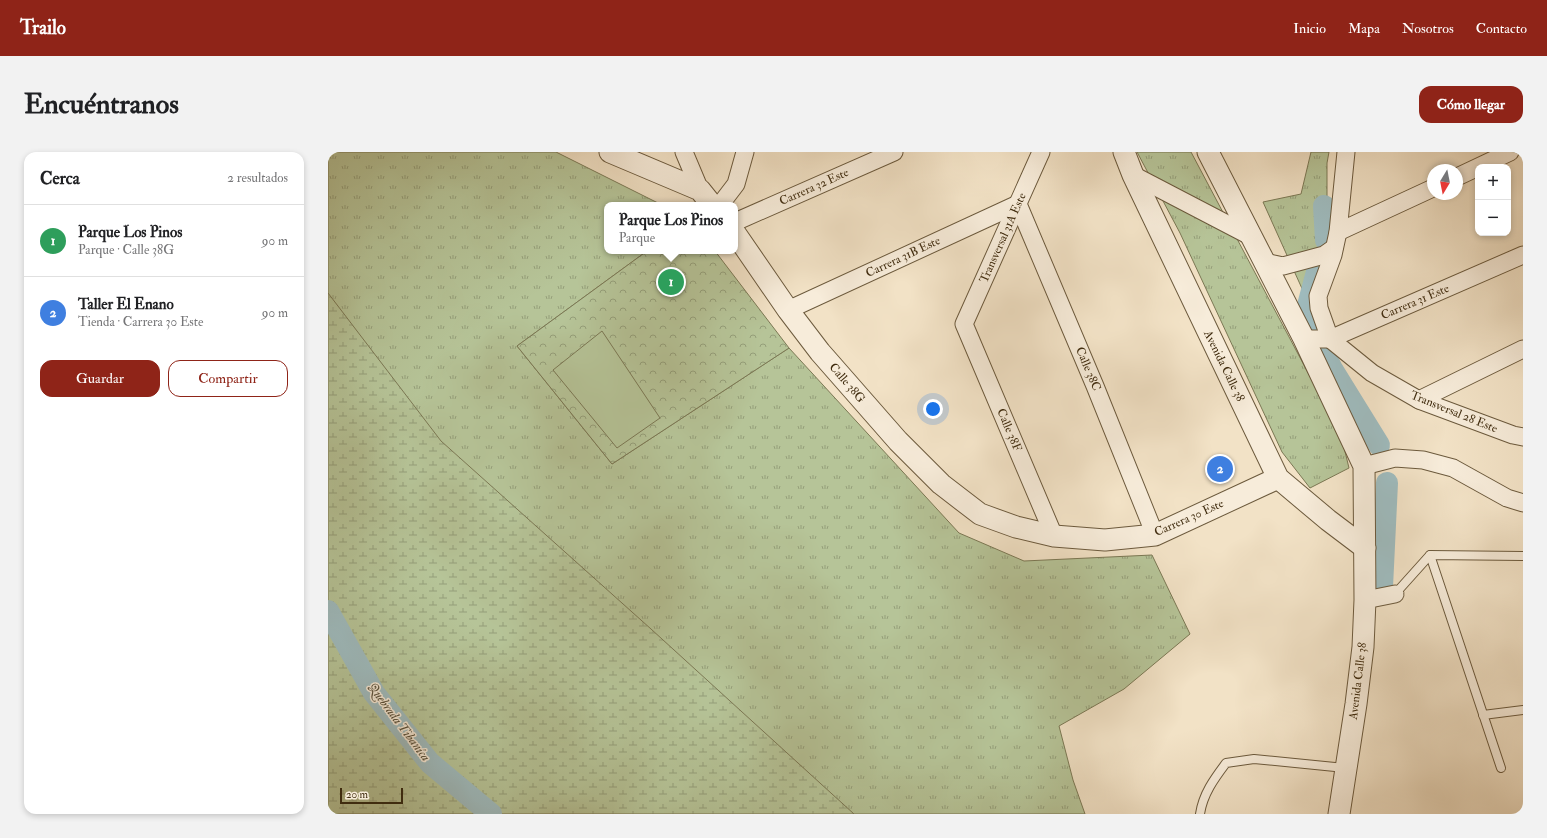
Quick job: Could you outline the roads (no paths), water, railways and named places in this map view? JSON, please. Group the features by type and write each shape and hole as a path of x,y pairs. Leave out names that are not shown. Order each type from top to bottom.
{"street":[{"path":"610,152 706,198"},
{"path":"684,152 706,198"},
{"path":"722,202 736,184 745,152"},
{"name":"Carrera 32 Este","path":"738,221 894,152"},
{"name":"Transversal 31A Este","path":"964,324 1040,152"},
{"name":"Avenida Calle 38","path":"1124,152 1133,175 1278,478 1328,520 1365,548"},
{"name":"Avenida Calle 38","path":"1208,152 1304,339 1364,466 1365,600 1361,668 1339,814"},
{"path":"1330,339 1319,308 1318,296 1333,255 1336,240 1346,152"},
{"path":"1463,174 1510,152"},
{"path":"1133,175 1252,237"},
{"path":"1264,262 1283,266 1324,255 1336,240 1427,191"},
{"name":"Carrera 31B Este","path":"788,310 1018,204"},
{"name":"Calle 38C","path":"1018,204 1095,386 1155,535"},
{"name":"Calle 38G","path":"738,237 788,310 820,352 898,441 941,484 980,514"},
{"name":"Carrera 31 Este","path":"1304,339 1330,339 1523,255"},
{"name":"Calle 38F","path":"964,324 1054,536"},
{"name":"Transversal 28 Este","path":"1330,339 1372,373 1419,400 1513,435 1523,437"},
{"path":"1419,400 1523,349"},
{"path":"1364,466 1395,458 1423,460 1453,468 1507,498 1523,503"},
{"name":"Carrera 30 Este","path":"980,514 1016,528 1054,536 1105,540 1155,535 1278,478"},
{"path":"1365,600 1395,594"}],"lane":[{"path":"1395,594 1430,555 1523,556"},
{"path":"1430,555 1501,768"},
{"path":"1483,715 1523,710"},
{"path":"1200,814 1201,804 1212,781 1226,763 1254,758 1346,768"}],"waterway":[{"path":"1324,206 1326,240"},
{"path":"1311,328 1307,309 1318,268"},
{"path":"1324,354 1379,445"},
{"path":"1382,587 1387,483"},
{"name":"Quebrada Tibaníca","path":"328,611 374,693 430,763 491,814"}],"place":[{"name":"Parque Los Pinos","path":"671,282"},
{"name":"Taller El Enano","path":"1220,469"}]}
